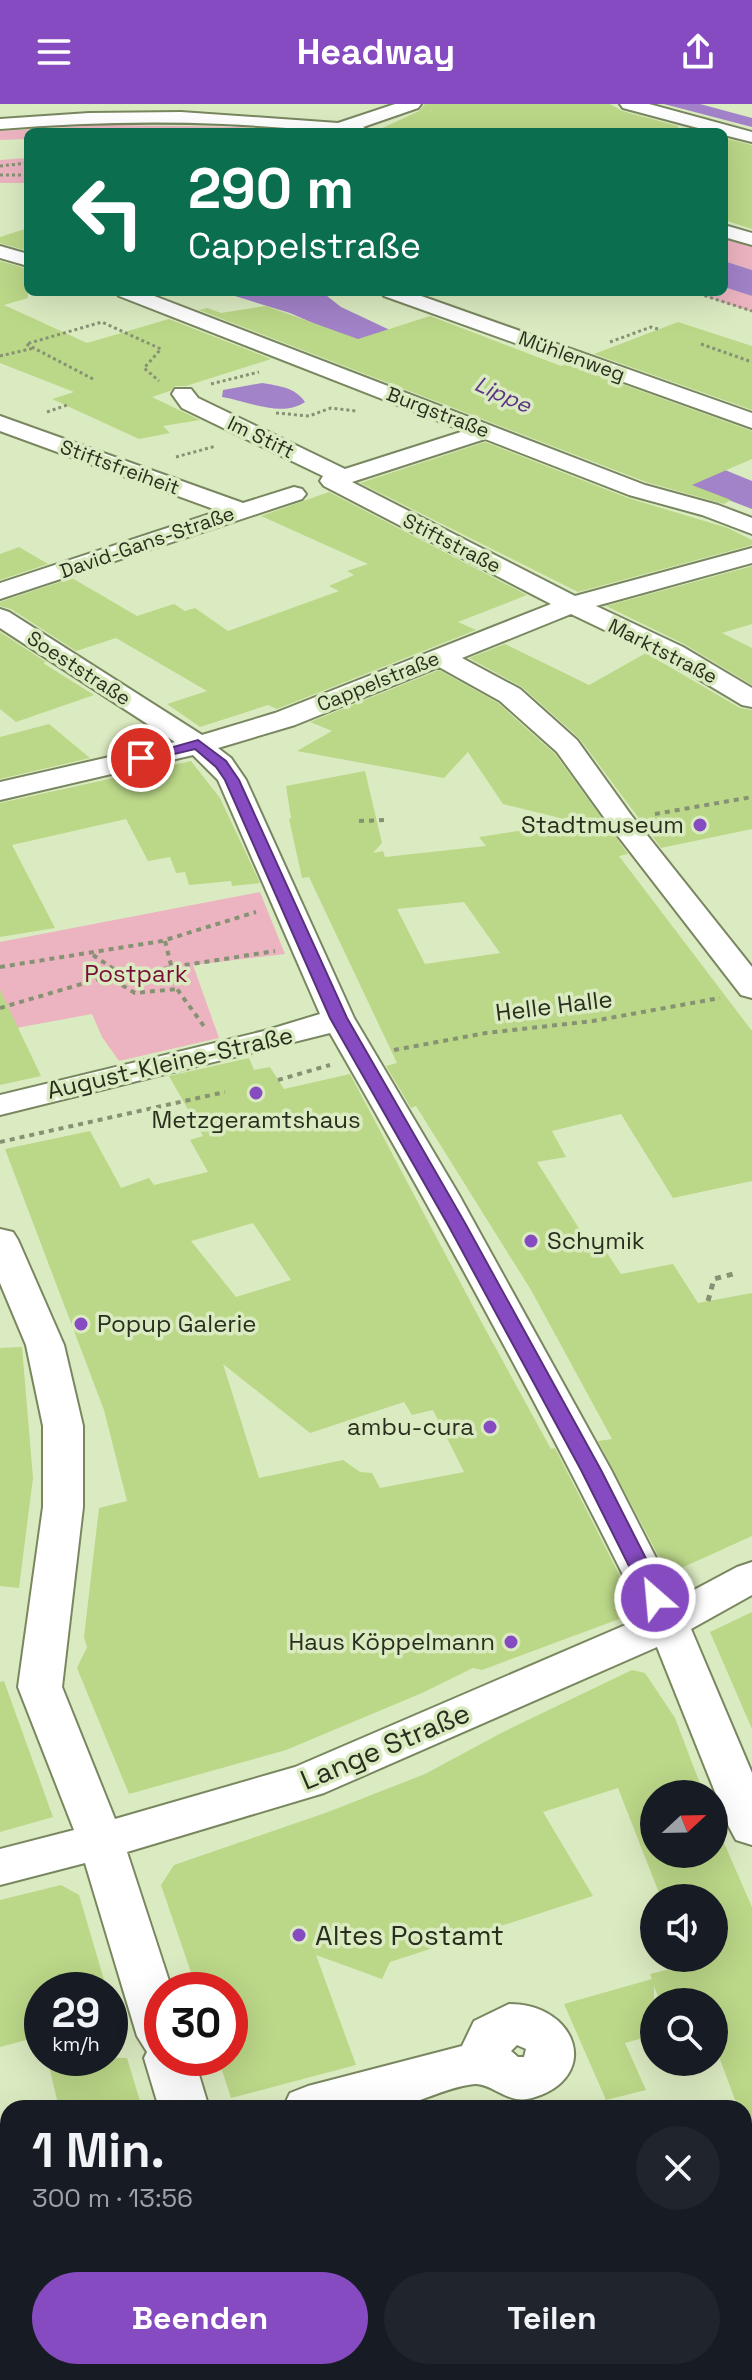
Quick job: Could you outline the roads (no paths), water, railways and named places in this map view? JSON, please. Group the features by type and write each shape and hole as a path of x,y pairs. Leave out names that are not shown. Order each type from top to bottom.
{"street":[{"path":"342,128 412,104"},
{"path":"629,104 718,128"},
{"path":"0,124 157,118 322,128"},
{"path":"728,131 752,137"},
{"path":"0,252 24,259"},
{"name":"Burgstraße","path":"136,296 637,490 710,510 752,527"},
{"name":"Mühlenweg","path":"402,296 752,421"},
{"name":"Im Stift","path":"183,394 190,403 337,479"},
{"name":"Stiftsfreiheit","path":"0,423 240,510"},
{"path":"337,479 486,431"},
{"name":"Stiftstraße","path":"337,479 572,605"},
{"name":"David-Gans-Straße","path":"0,591 294,494"},
{"name":"Cappelstraße","path":"0,791 198,745 285,719 572,605 752,555"},
{"name":"Marktstraße","path":"572,605 674,653 752,699"},
{"name":"Soeststraße","path":"0,617 198,745 221,764 232,780 338,1018 449,1209 591,1470 668,1623 752,1827"},
{"path":"439,656 510,695 567,746 742,992"},
{"name":"August-Kleine-Straße","path":"0,1105 308,1030 338,1018"},
{"path":"0,1240 45,1345 63,1426 63,1507 40,1687 101,1841 144,1978"},
{"name":"Lange Straße","path":"0,1867 308,1781 668,1623 752,1577"},
{"path":"338,2100 488,2060"},
{"path":"174,2076 182,2100"}],"water":[{"path":"664,104 700,104 752,118 752,127"},
{"path":"728,262 752,270 752,296 728,288"},
{"name":"Lippe","path":"235,296 327,296 341,307 443,355 752,481 752,509 635,464 290,313"},
{"path":"262,383 291,390 305,402 296,407 275,409 222,397 223,390"}],"place":[{"name":"Stadtmuseum","path":"700,825"},
{"name":"Metzgeramtshaus","path":"256,1093"},
{"name":"Schymik","path":"531,1241"},
{"name":"Popup Galerie","path":"81,1324"},
{"name":"ambu-cura","path":"490,1427"},
{"name":"Haus Köppelmann","path":"511,1642"},
{"name":"Altes Postamt","path":"299,1935"}],"park label":[{"name":"Postpark","path":"136,974"}]}
